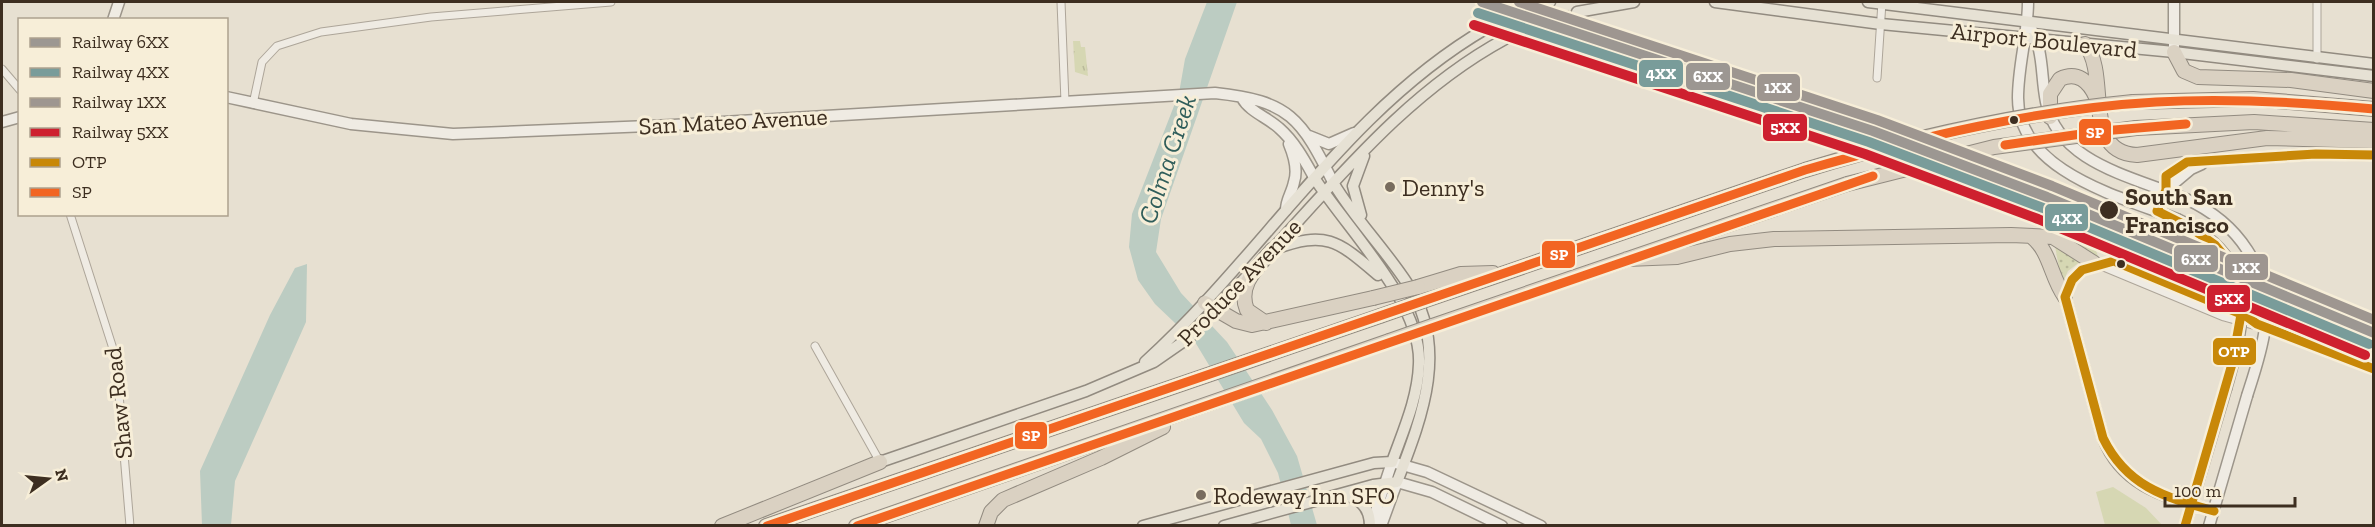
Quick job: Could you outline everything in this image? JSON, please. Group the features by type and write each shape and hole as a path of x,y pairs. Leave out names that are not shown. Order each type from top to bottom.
{"highway":[{"path":"2085,44 2094,61 2102,129 2108,142 2121,152 2129,154 2267,138 2373,141"},
{"path":"2174,45 2179,66 2190,75 2291,80 2373,91"},
{"path":"2050,117 2049,101 2053,87 2065,76 2076,76 2087,82 2099,108"},
{"path":"766,525 1805,170 1918,138 1988,122 2133,102 2253,99 2373,109"},
{"path":"1668,252 1847,184 1994,147 2136,128 2254,122 2373,130"},
{"path":"2031,236 2044,249 2054,282 2065,297"},
{"path":"855,525 1628,259 1774,239 2031,236 2053,237 2063,241 2094,263"},
{"path":"1266,322 1247,310 1243,295 1248,281 1272,250"},
{"path":"1208,310 1243,324 1266,322 1418,287 1461,274 1507,272"},
{"path":"986,525 991,512 1003,500 1101,458 1213,402"},
{"path":"722,525 880,462"}],"main road":[{"path":"114,18 119,2"},
{"path":"1577,12 1634,2"},
{"name":"Airport Boulevard","path":"1715,2 1881,24 2038,40 2085,44 2174,45 2373,64"},
{"name":"Airport Boulevard","path":"1868,2 1882,2 2028,23 2373,76"},
{"path":"2028,2 2028,23 2024,37 2018,103 2024,126 2036,146 2050,162 2067,173 2177,219 2200,232 2221,250 2240,288 2242,325 2226,389 2185,525"},
{"path":"2174,2 2174,45"},
{"path":"2028,23 2038,40 2050,117 2061,136 2079,152 2109,168 2166,190 2213,213 2238,235 2250,254 2262,282 2265,328 2209,525"},
{"path":"1316,179 1360,130 1422,72 1487,28"},
{"path":"1381,525 1391,483 1429,385 1431,369 1428,333 1423,315 1407,283 1334,183 1432,86 1468,60 1505,39"},
{"name":"San Mateo Avenue","path":"228,98 351,124 456,134 673,125 1175,95 1207,94 1252,97 1274,105 1308,135 1334,183"},
{"path":"1242,98 1248,107 1282,131 1390,285 1411,319 1419,350 1413,398 1398,463"},
{"path":"2,122 18,118"},
{"path":"1308,135 1329,144 1360,130"},
{"path":"1282,131 1292,152 1296,171 1286,201 1286,210"},
{"path":"1370,234 1357,205 1354,184 1362,160 1380,135"},
{"path":"2157,211 2166,190 2166,176 2187,162 2207,163 2316,154 2373,155"},
{"path":"2166,190 2185,173 2207,163"},
{"path":"2185,173 2186,199"},
{"name":"Produce Avenue","path":"880,462 1086,391 1167,355 1190,337 1208,310 1286,210 1316,179"},
{"name":"Produce Avenue","path":"1136,370 1181,328 1208,310 1272,250 1334,183"},
{"path":"1272,250 1304,239 1325,240 1347,250 1390,285"},
{"path":"2065,297 2103,438 2111,457 2126,475 2141,486 2214,511"},
{"path":"1143,525 1374,463 1398,463 1440,477 1541,525"},
{"path":"1371,525 1391,483"},
{"path":"1224,525 1391,483 1432,492 1502,525"},
{"path":"1337,495 1354,497 1361,502 1368,509 1371,525"}],"street":[{"path":"253,104 262,62 277,46 321,32 431,17 611,2"},
{"path":"1060,2 1065,102"},
{"path":"1877,78 1882,2"},
{"path":"2316,69 2317,2"},
{"path":"2,69 18,88"},
{"name":"Shaw Road","path":"71,216 116,357 130,525"},
{"path":"2065,297 2073,277 2079,271 2094,263 2114,261 2246,316 2257,324 2373,369"},
{"path":"815,346 880,462"}],"green space":[{"path":"1073,41 1080,41 1081,47 1085,47 1088,76 1075,72"},
{"path":"2063,235 2095,248 2098,256 2095,259"},
{"path":"2055,246 2081,261 2068,271 2062,284"},
{"path":"2113,487 2146,508 2162,525 2105,525 2096,492"}],"water":[{"name":"Colma Creek","path":"1207,2 1237,2 1161,219 1156,252 1181,293 1227,342 1272,410 1297,456 1317,525 1291,525 1278,473 1261,439 1244,423 1195,342 1155,304 1138,280 1129,247 1132,214 1179,93 1185,59"},
{"path":"307,264 306,322 235,481 231,525 202,525 200,471 270,315 295,268"}],"tunnel":[{"path":"1487,28 1548,2"},
{"path":"1505,39 1577,12"}],"rail line":[{"name":"6XX","path":"1482,2 1873,131 2047,197 2374,333"},
{"name":"1XX","path":"1519,2 1877,120 2052,186 2374,320"},
{"name":"4XX","path":"1478,13 1869,142 2043,208 2369,344"},
{"name":"5XX","path":"1474,25 1865,154 2038,219 2365,355"}],"transit line":[{"name":"SP","path":"767,526 1805,170 1891,146 2023,118 2156,102 2265,101 2374,109"},
{"name":"SP","path":"2005,145 2102,131 2186,124"},
{"name":"OTP","path":"2157,211 2166,190 2166,176 2187,162 2316,154 2374,155"},
{"name":"SP","path":"857,526 1873,176"},
{"name":"OTP","path":"2157,211 2191,228 2215,245 2231,264 2239,285 2242,309 2232,364 2185,526"},
{"name":"OTP","path":"2214,511 2179,501 2149,488 2124,468 2103,438 2065,297 2072,280 2082,270 2114,261 2246,316 2257,324 2374,369"}],"place":[{"name":"Denny's","path":"1390,187"},
{"name":"South San Francisco","path":"2109,210"},
{"name":"Rodeway Inn SFO","path":"1201,495"}]}
